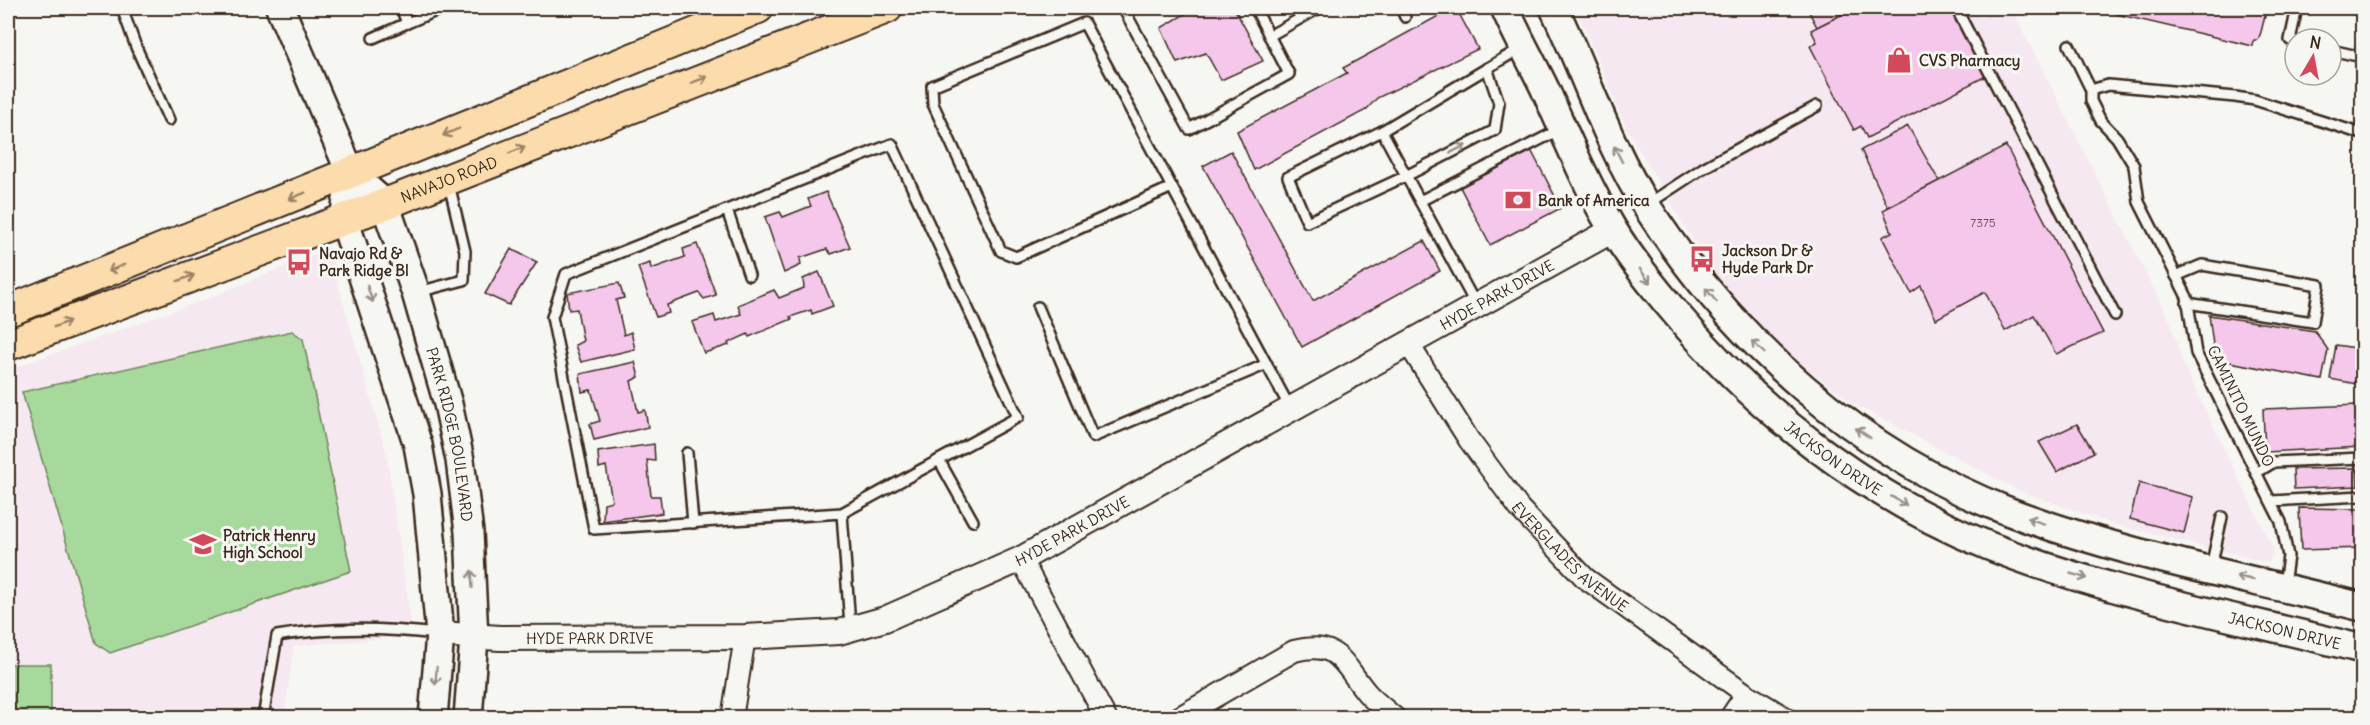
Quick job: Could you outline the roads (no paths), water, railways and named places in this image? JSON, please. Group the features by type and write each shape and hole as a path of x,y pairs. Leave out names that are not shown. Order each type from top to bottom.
{"main road":[{"name":"PARK RIDGE BOULEVARD","path":"280,8 351,174 385,204 416,293 448,404 460,460 469,532 474,638 468,717"},
{"path":"8,311 351,174 602,69 758,8"},
{"name":"NAVAJO ROAD","path":"8,345 385,204 887,8"},
{"name":"JACKSON DRIVE","path":"1505,8 1612,230 1648,280 1705,349 1769,410 1839,463 1905,506 1988,545 2045,567 2362,649"},
{"path":"1554,8 1609,136 1646,205 1689,268 1732,321 1784,372 1857,429 1903,459 2008,512 2107,544 2362,607"},
{"path":"351,174 344,219 418,445 435,563 440,634 433,717"},
{"path":"1592,191 1646,205"},
{"path":"1612,230 1653,247 1689,268"}],"street":[{"name":"HYDE PARK DRIVE","path":"440,634 474,638 745,637 839,632 885,620 1021,559 1407,342 1612,230"},
{"name":"EVERGLADES AVENUE","path":"1407,342 1469,440 1519,508 1585,578 1746,694 1786,717"},
{"path":"1021,559 1107,717"},
{"path":"732,717 745,637"},
{"path":"1178,717 1293,651 1310,648 1329,650 1344,660 1367,693 1395,717"},
{"path":"1730,717 1746,694"}],"lane":[{"path":"122,8 136,47 169,120"},
{"path":"401,8 407,23"},
{"path":"373,38 443,8"},
{"path":"1123,8 1188,129 1289,74 1255,8"},
{"path":"1269,36 1319,8"},
{"path":"1956,8 2115,315"},
{"path":"2293,27 2297,8"},
{"path":"1172,187 1016,257 1001,251 933,104 932,86 1084,23 1267,364 1290,408"},
{"name":"CAMINITO MUNDO","path":"2069,45 2091,90 2091,101 2102,121 2134,166 2139,202 2187,303 2196,353 2271,501 2287,541 2284,587"},
{"path":"1487,68 1500,103 1495,130 1406,176 1308,222 1288,177 1382,131 1523,46"},
{"path":"2343,53 2362,57"},
{"path":"2091,90 2108,85 2255,100 2362,134"},
{"path":"1646,205 1703,168 1816,106"},
{"path":"1420,201 1563,128"},
{"path":"1382,131 1476,305"},
{"path":"892,144 1018,417 939,460 842,513 594,529 552,317 566,274 892,144"},
{"path":"416,293 464,280 465,252 447,178"},
{"path":"727,210 749,275"},
{"path":"2176,276 2202,265 2319,285 2313,322 2187,303"},
{"path":"1038,307 1093,437 1267,364"},
{"path":"687,453 693,523"},
{"path":"2256,473 2274,462 2362,458 2362,467"},
{"path":"939,460 973,521"},
{"path":"2271,501 2362,496"},
{"path":"842,513 850,629"},
{"path":"2210,570 2222,517"},
{"path":"263,717 277,636 297,633 400,630 440,634"}],"place":[{"name":"CVS Pharmacy","path":"1899,60"},
{"name":"Bank of America","path":"1518,200"},
{"name":"Jackson Dr & Hyde Park Dr","path":"1702,259"},
{"name":"Navajo Rd & Park Ridge Bl","path":"299,262"},
{"name":"Patrick Henry High School","path":"203,544"}]}
